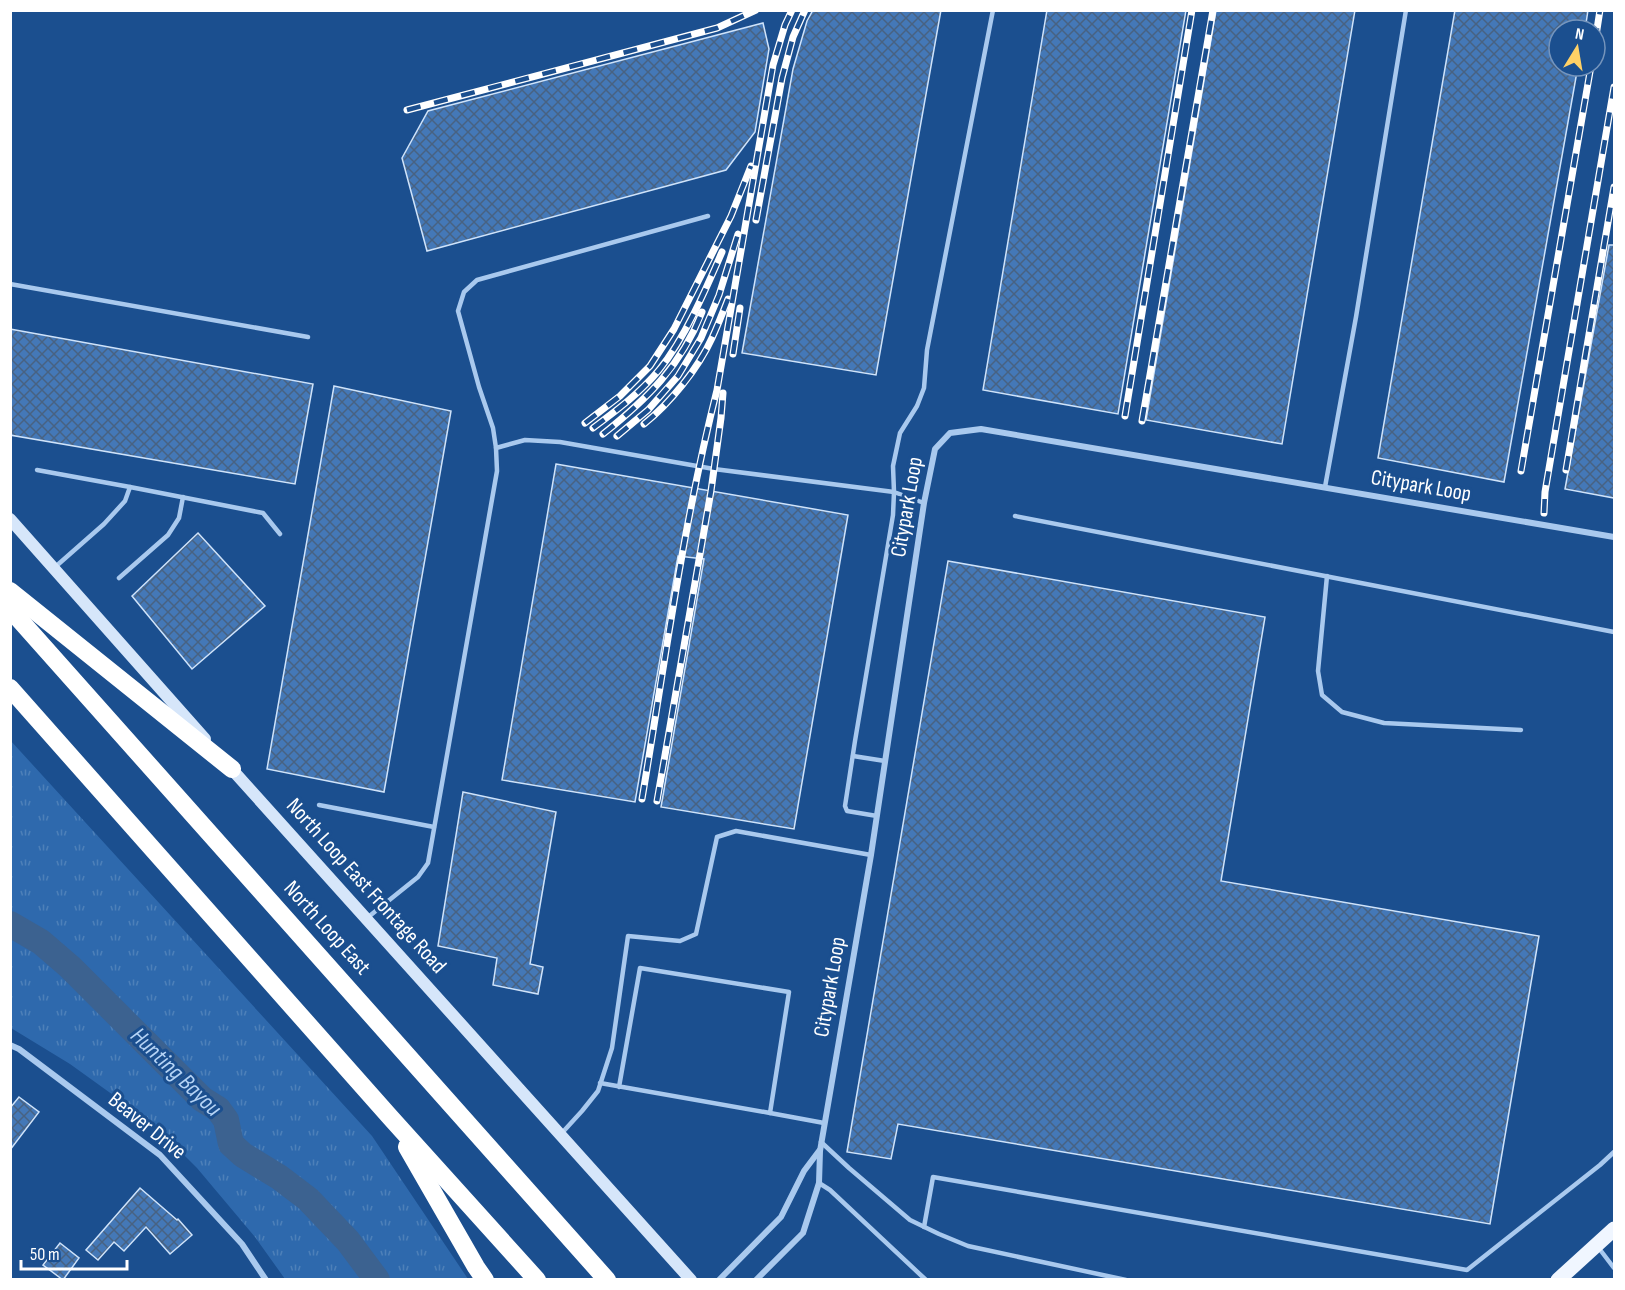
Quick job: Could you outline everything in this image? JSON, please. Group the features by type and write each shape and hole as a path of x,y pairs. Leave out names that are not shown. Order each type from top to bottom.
{"highway":[{"path":"10,591 232,769"},
{"name":"North Loop East","path":"10,609 607,1280"},
{"path":"14,693 537,1280"},
{"path":"390,1117 484,1280"}],"main road":[{"name":"North Loop East Frontage Road","path":"10,519 691,1280"},
{"path":"1558,1280 1614,1229"}],"street":[{"name":"Citypark Loop","path":"756,1280 803,1233 819,1184 819,1151 871,855 924,503 935,449 950,433 981,429 1614,537"},
{"name":"Beaver Drive","path":"10,1045 19,1049 160,1155 242,1244 266,1280"},
{"name":"Citypark Loop","path":"719,1280 781,1217 804,1171 819,1151"}],"lane":[{"path":"877,816 847,812 846,806 893,515 893,466 900,433 917,406 924,388 927,350 993,10"},
{"path":"1325,487 1356,317 1406,10"},
{"path":"367,918 418,877 428,863 497,471 493,428 458,311 464,292 477,280 708,216"},
{"path":"10,284 308,337"},
{"path":"496,448 525,440 560,442 714,469 894,492 924,503"},
{"path":"37,470 263,513 280,534"},
{"path":"54,568 104,524 125,501 130,487"},
{"path":"119,578 168,535 179,518 183,497"},
{"path":"1016,516 1614,632"},
{"path":"1327,576 1318,671 1322,695 1342,712 1384,723 1521,730"},
{"path":"853,756 885,761"},
{"path":"319,805 434,827"},
{"path":"561,1134 598,1091 612,1048 628,936 680,941 696,934 717,837 736,831 871,855"},
{"path":"619,1086 640,968 789,992 770,1113"},
{"path":"600,1083 824,1123"},
{"path":"821,1142 910,1220 924,1227 968,1246 1126,1280"},
{"path":"924,1227 933,1177 1467,1270 1614,1152"},
{"path":"819,1184 830,1190 926,1280"},
{"path":"1596,1245 1614,1268"}],"green space":[{"path":"10,740 372,1136 468,1279 285,1279 255,1237 197,1168 152,1123 70,1064 11,1028"}],"building":[{"path":"813,10 941,10 876,375 742,353 793,69 807,21"},
{"path":"1047,10 1186,10 1118,414 983,390"},
{"path":"1216,10 1355,10 1282,444 1146,420"},
{"path":"1455,10 1588,10 1587,18 1547,18 1547,78 1576,78 1504,482 1378,458"},
{"path":"763,23 769,49 755,132 726,170 427,251 402,158 428,111"},
{"path":"1609,245 1614,245 1614,498 1565,489"},
{"path":"10,329 313,384 295,484 10,435"},
{"path":"334,386 451,411 384,792 267,769"},
{"path":"556,464 848,515 794,829 661,807 704,559 678,556 635,802 502,780"},
{"path":"198,533 265,606 192,669 132,596"},
{"path":"948,561 1265,617 1221,881 1539,936 1490,1224 898,1124 891,1159 847,1152"},
{"path":"463,792 556,812 530,964 543,967 538,994 493,985 497,958 438,946"},
{"path":"19,1097 39,1112 10,1150 10,1108"},
{"path":"140,1188 178,1219 192,1235 170,1254 146,1227 124,1251 114,1242 98,1260 86,1250"},
{"path":"60,1243 79,1258 63,1280 43,1265"}],"waterway":[{"name":"Hunting Bayou","path":"10,924 41,942 70,967 202,1099 218,1109 226,1120 231,1144 243,1155 279,1177 308,1199 348,1241 377,1280"}],"railway":[{"path":"407,110 717,28 756,10"},
{"path":"642,799 684,542 717,390 773,65 792,10"},
{"path":"756,220 782,78 793,37 805,10"},
{"path":"1125,416 1192,10"},
{"path":"1142,421 1213,10"},
{"path":"1599,18 1600,10"},
{"path":"1521,471 1589,78"},
{"path":"1544,513 1545,492 1614,87"},
{"path":"585,423 620,396 650,366 674,329 731,216 751,166"},
{"path":"1566,470 1614,187"},
{"path":"617,436 648,410 678,376 701,338 719,295 738,234"},
{"path":"593,428 636,394 669,357 694,313 722,252"},
{"path":"644,424 673,396 699,362 728,299"},
{"path":"733,354 740,308"},
{"path":"603,434 634,408 661,380 684,349 702,312"},
{"path":"657,801 711,491 723,393"}]}
